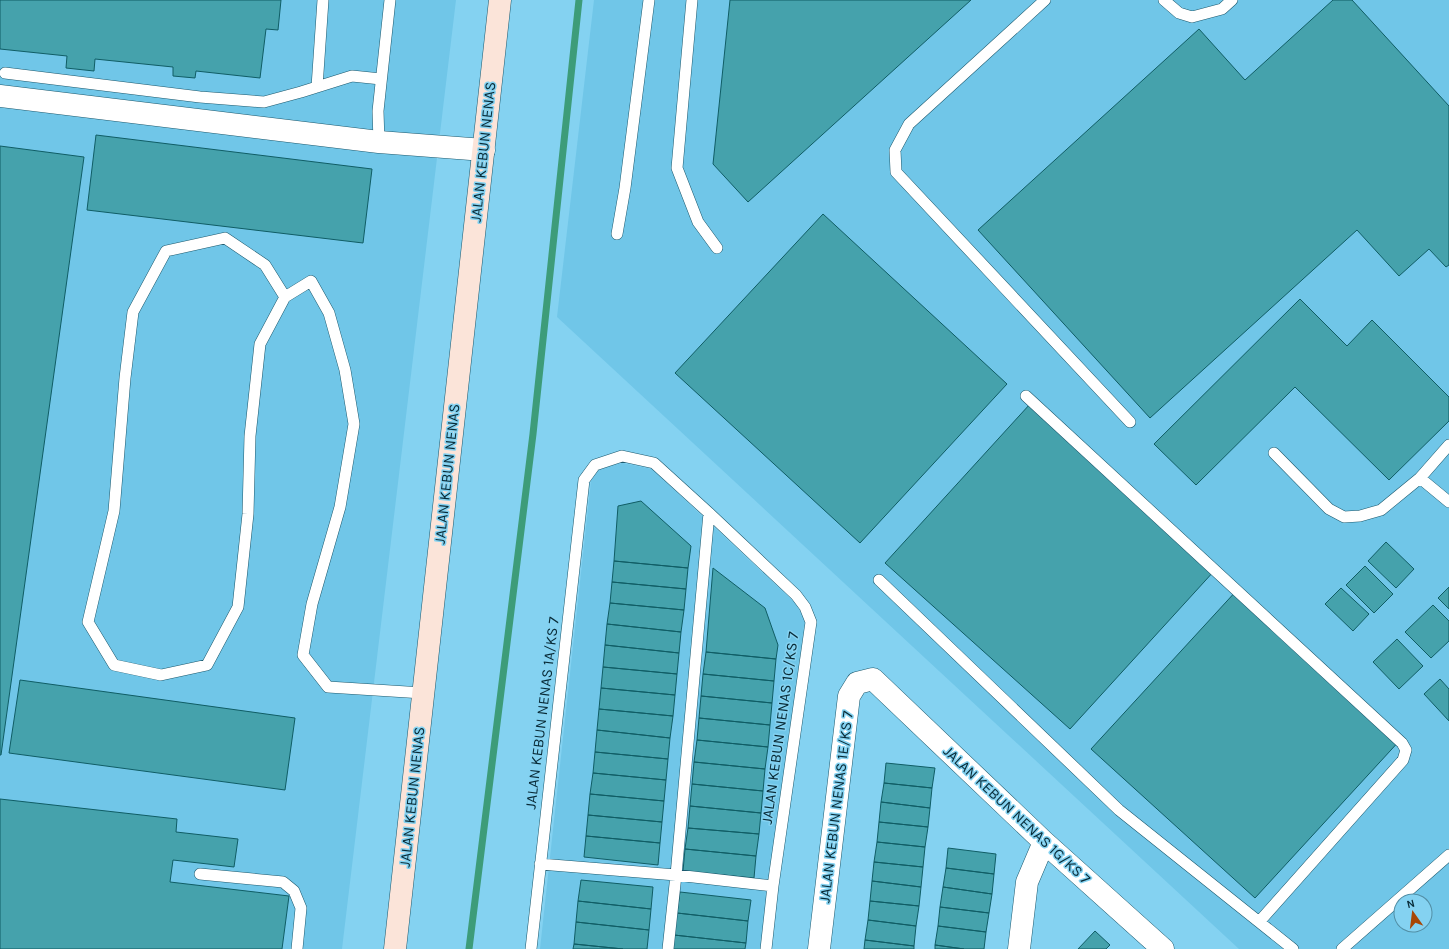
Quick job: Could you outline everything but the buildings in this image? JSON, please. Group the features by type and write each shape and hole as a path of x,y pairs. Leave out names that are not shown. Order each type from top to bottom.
{"street":[{"name":"JALAN KEBUN NENAS","path":"395,949 500,0"},
{"path":"0,96 379,142 484,150"},
{"name":"JALAN KEBUN NENAS 1G/KS 7","path":"873,679 1044,842 1163,949"},
{"name":"JALAN KEBUN NENAS 1E/KS 7","path":"819,949 849,696 857,683 873,679"},
{"path":"1018,949 1027,882 1044,842"}],"lane":[{"path":"317,87 323,0"},
{"path":"379,142 378,111 390,0"},
{"path":"617,234 625,188 649,0"},
{"path":"692,0 677,168 698,222 717,248"},
{"path":"1045,0 909,124 895,150 896,172 1130,422"},
{"path":"1164,0 1179,13 1192,18 1222,9 1232,0"},
{"path":"5,73 177,94 264,102 352,76 381,79"},
{"path":"285,297 265,266 226,238 166,252 133,312 124,386 114,511 88,622 114,665 161,674 207,665 238,607 248,514 250,436 260,344 285,297 311,281 329,313 345,370 354,424 340,507 312,604 303,655 328,687 423,693"},
{"path":"1026,396 1402,743 1406,750 1403,760 1259,922"},
{"path":"1274,453 1329,508 1344,517 1360,516 1381,510 1420,478 1449,446"},
{"name":"JALAN KEBUN NENAS 1C/KS 7","path":"584,480 595,465 622,456 654,463 796,595 805,607 810,622 773,886 766,949"},
{"path":"1420,478 1449,502"},
{"name":"JALAN KEBUN NENAS 1A/KS 7","path":"531,949 584,480"},
{"path":"668,949 709,513"},
{"path":"879,580 1119,810 1293,949"},
{"path":"1342,949 1449,855"},
{"path":"540,864 676,875 773,886"},
{"path":"200,874 283,882 294,891 301,908 297,949"}],"shaded area":[{"path":"0,0 456,0 342,949 0,949"},
{"path":"594,0 1449,0 1449,949 1239,949 557,317"},
{"path":"622,463 652,469 795,603 805,620 764,949 540,949 591,481 599,468"}],"waterway":[{"path":"469,949 533,434 579,0"}]}
